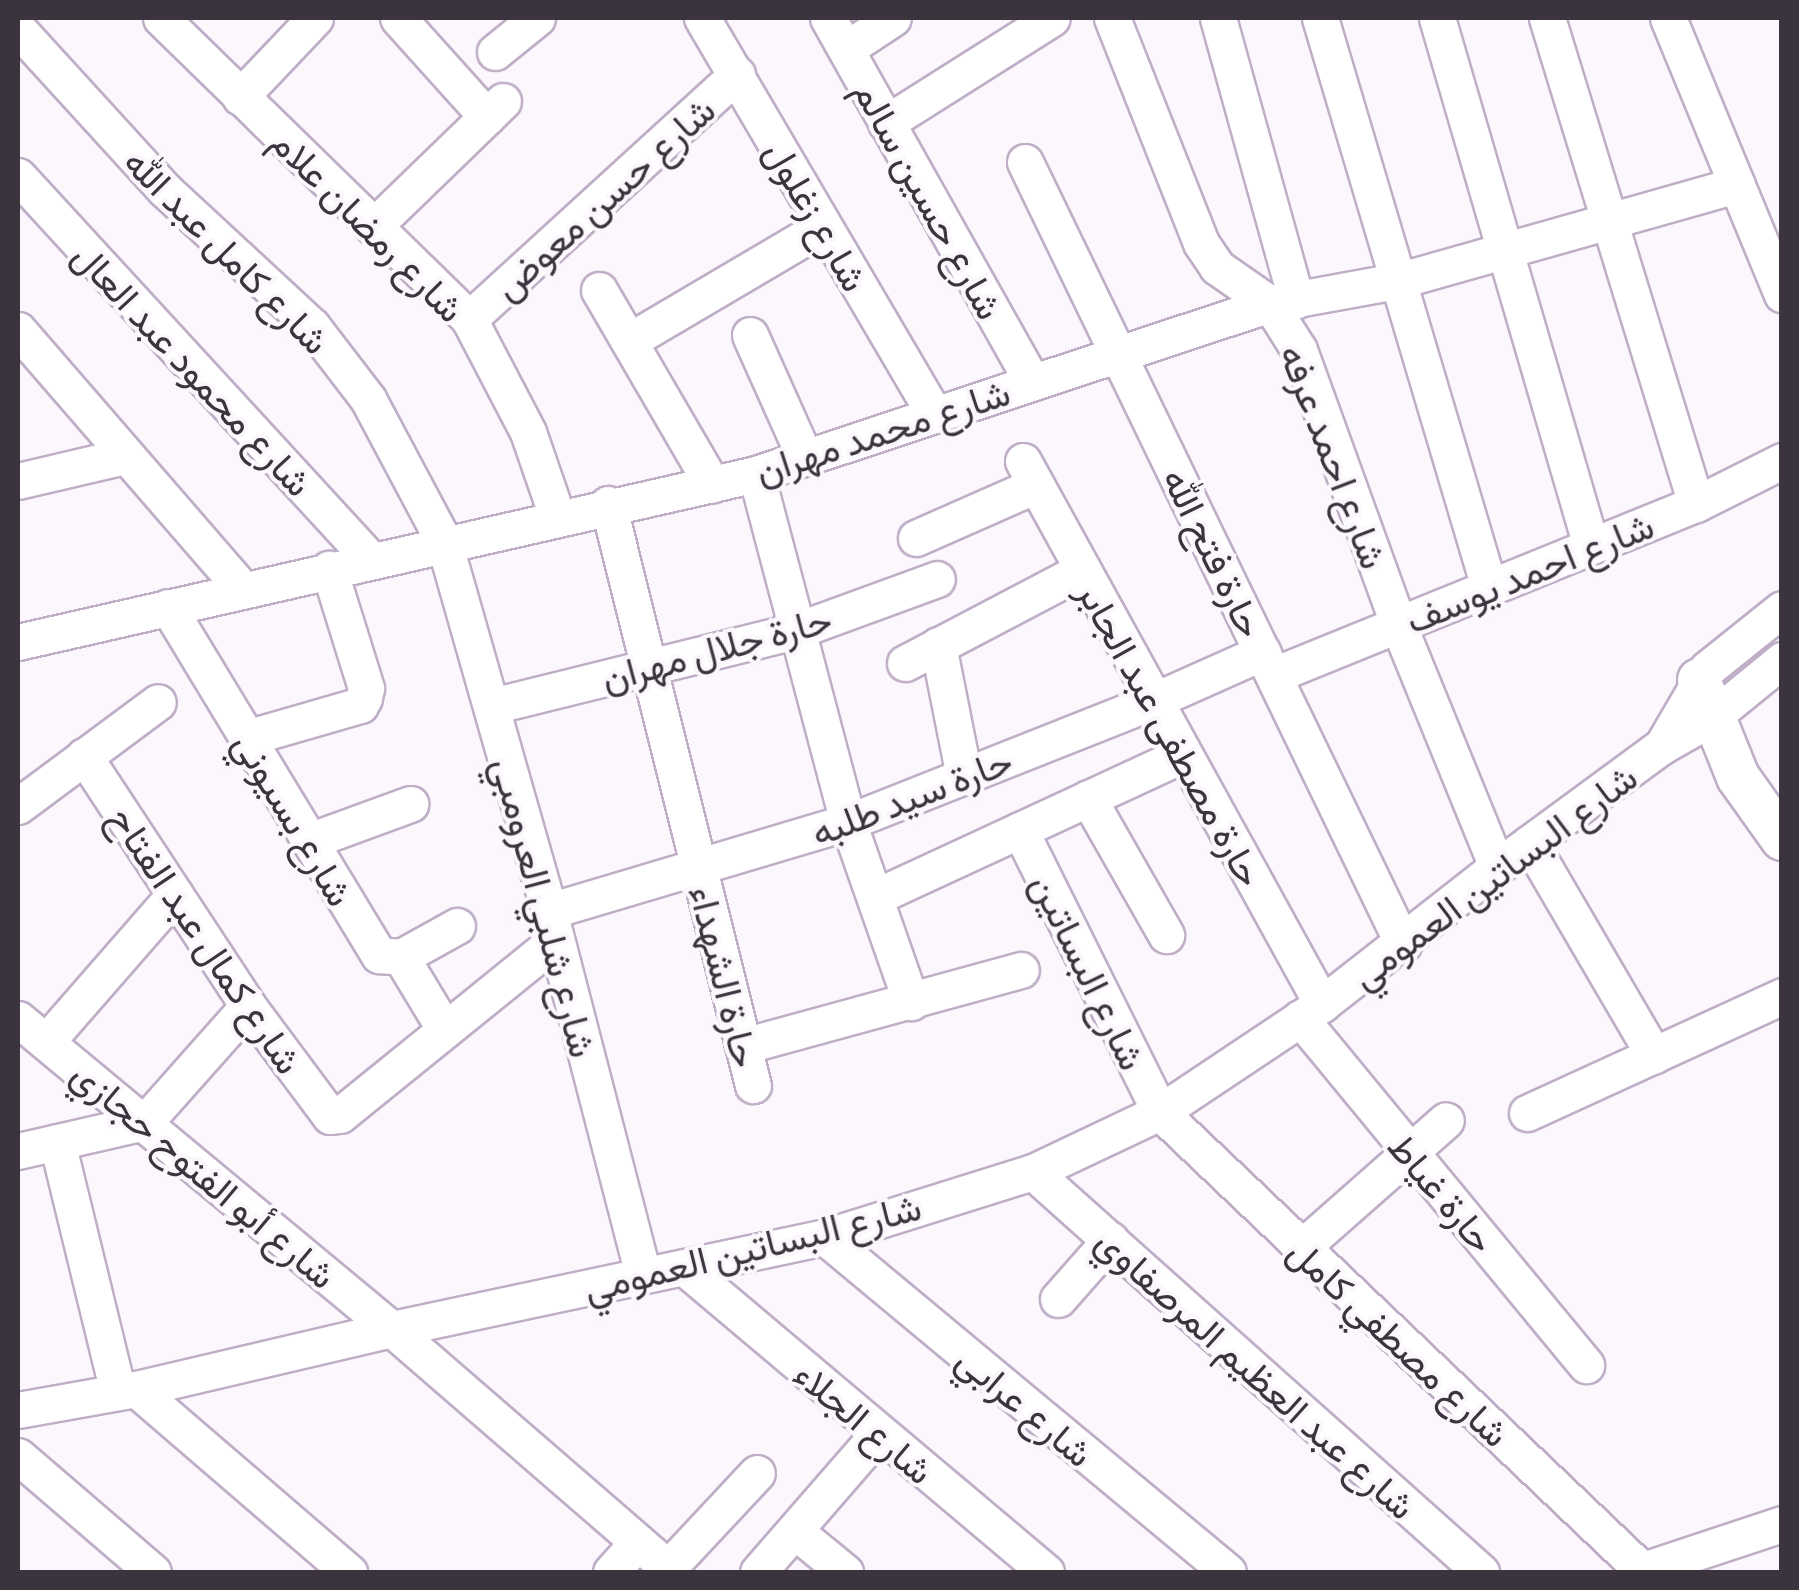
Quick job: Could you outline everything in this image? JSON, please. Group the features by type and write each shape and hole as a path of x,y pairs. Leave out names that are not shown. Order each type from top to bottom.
{"street":[{"name":"شارع رمضان علام","path":"161,18 469,319 528,432 557,516"},
{"path":"240,96 315,18"},
{"path":"374,226 494,109 398,18"},
{"path":"495,52 535,18"},
{"name":"شارع زغلول","path":"702,18 934,412"},
{"name":"شارع حسين سالم","path":"828,18 1032,381"},
{"path":"846,48 893,18"},
{"path":"886,124 1052,18"},
{"name":"شارع احمد عرفه","path":"1112,18 1201,243 1217,267 1283,302 1398,624 1497,867"},
{"path":"1218,18 1283,302"},
{"path":"1320,18 1488,588"},
{"path":"1437,18 1591,546"},
{"path":"1547,18 1696,504"},
{"path":"1668,18 1737,185 1770,232 1782,294"},
{"name":"شارع كامل عبد الله","path":"18,28 164,189 312,326 368,399 444,542"},
{"name":"شارع حسن معوض","path":"469,319 737,74"},
{"name":"حارة فتح الله","path":"1025,162 1404,944"},
{"name":"شارع محمود عبد العال","path":"18,176 370,559"},
{"name":"شارع محمد مهران","path":"18,642 608,504 756,474 934,412 1283,302 1397,281 1737,185"},
{"path":"629,341 824,226"},
{"path":"599,290 712,484"},
{"path":"18,330 242,589"},
{"path":"750,335 804,456"},
{"path":"18,481 125,456"},
{"name":"شارع احمد يوسف","path":"1268,663 1398,624 1696,504 1782,461"},
{"name":"حارة مصطفى عبد الجابر","path":"916,538 1030,473 1183,755 1311,1011"},
{"path":"756,474 848,822 911,1002"},
{"name":"حارة الشهداء","path":"608,504 754,1085"},
{"name":"شارع شلبي العرومبي","path":"444,542 492,706 644,1274"},
{"path":"246,738 360,705 364,698 366,688 329,569"},
{"path":"905,663 1082,570"},
{"name":"حارة جلال مهران","path":"492,706 795,631 937,579"},
{"name":"شارع بسيوني","path":"168,606 378,955 401,957"},
{"name":"شارع البساتين العمومي","path":"1705,699 1720,656 1782,609"},
{"path":"938,645 964,776"},
{"name":"شارع البساتين العمومي","path":"18,1410 127,1391 392,1329 825,1237 1034,1172 1160,1112 1311,1011 1662,746 1705,699 1782,660"},
{"name":"حارة سيد طلبه","path":"552,926 698,867 848,822 1153,701 1268,663"},
{"path":"1705,699 1738,777 1782,839"},
{"path":"18,806 158,702"},
{"path":"875,897 1183,755"},
{"name":"شارع كمال عبد الفتاح","path":"84,756 248,1006 326,1113 334,1116 445,1030"},
{"path":"1088,798 1166,934"},
{"path":"309,842 410,804"},
{"name":"شارع البساتين","path":"1020,830 1160,1112"},
{"path":"1530,843 1654,1055"},
{"path":"46,1042 175,894"},
{"path":"457,926 401,957 445,1030 552,926"},
{"path":"744,1046 1020,970"},
{"path":"1527,1113 1782,996"},
{"path":"18,1150 145,1122 248,1006"},
{"name":"حارة غياط","path":"1311,1011 1410,1153 1586,1365"},
{"name":"شارع أبو الفتوح حجازي","path":"18,1019 392,1329 670,1570"},
{"name":"شارع مصطفي كامل","path":"1160,1112 1640,1571"},
{"path":"1301,1248 1446,1120"},
{"path":"56,1142 127,1391 350,1572"},
{"name":"شارع عبد العظيم المرصفاوي","path":"1034,1172 1481,1572"},
{"name":"شارع عرابي","path":"825,1237 1228,1572"},
{"path":"1058,1299 1110,1240"},
{"name":"شارع الجلاء","path":"686,1268 1046,1572"},
{"path":"758,1572 879,1434"},
{"path":"18,1456 144,1571"},
{"path":"670,1570 758,1473"},
{"path":"1640,1571 1782,1524"},
{"path":"796,1531 846,1572"},
{"path":"611,1572 638,1542"}]}
